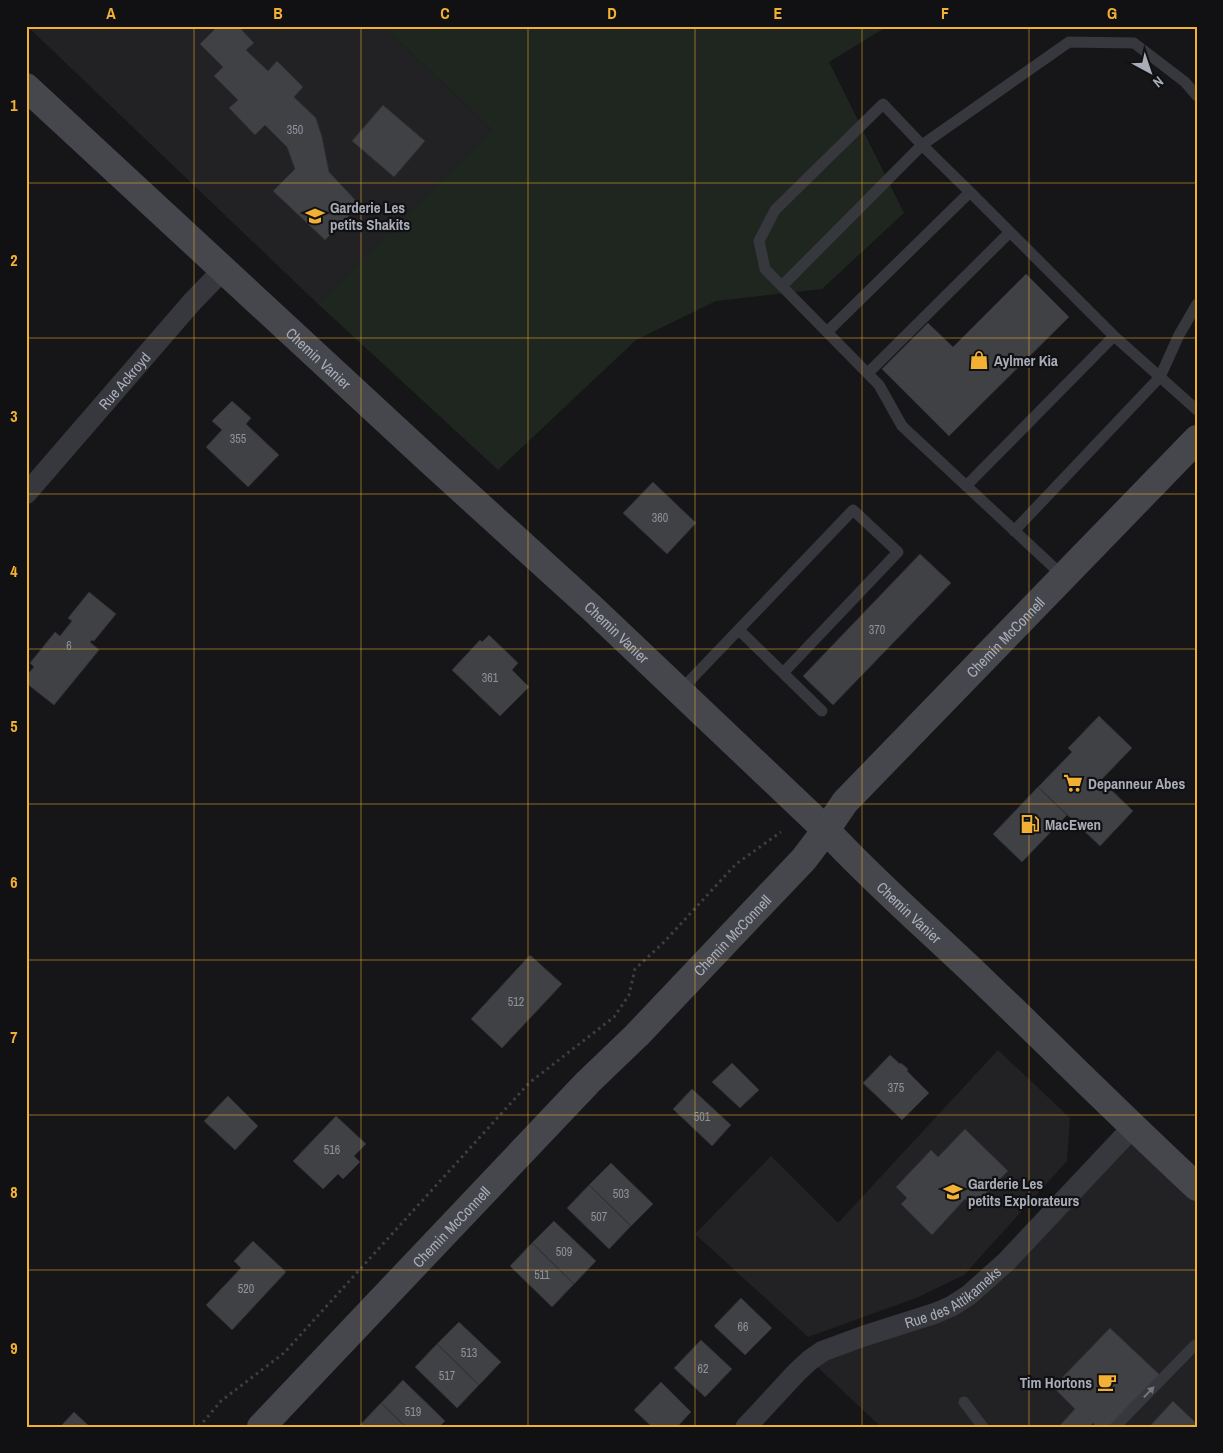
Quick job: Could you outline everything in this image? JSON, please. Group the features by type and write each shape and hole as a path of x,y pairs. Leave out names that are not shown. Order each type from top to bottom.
{"main road":[{"name":"Chemin Vanier","path":"26,87 680,692 1197,1187"},
{"name":"Chemin McConnell","path":"261,1427 588,1082 637,1035 791,873 804,859 845,802 1197,439"}],"street":[{"name":"Rue Ackroyd","path":"26,494 192,302 224,269"},
{"name":"Rue des Attikameks","path":"746,1427 797,1372 823,1351 936,1313 952,1306 969,1295 1007,1260 1133,1127"}],"lane":[{"path":"782,286 922,145 1069,42 1134,43 1185,82 1197,96"},
{"path":"1063,576 902,426 879,385 765,269 759,241 775,210 883,104 1114,336 1197,410"},
{"path":"827,332 970,192"},
{"path":"868,373 1010,232"},
{"path":"1014,531 1160,377 1179,334 1197,304"},
{"path":"966,486 1114,336"},
{"path":"680,692 853,510 898,552 783,673"},
{"path":"739,630 822,711"},
{"path":"1115,1427 1195,1345"},
{"path":"964,1402 983,1427"}],"path":[{"path":"199,1427 221,1401 284,1353 529,1084 614,1017 629,995 635,969 664,942 736,864 781,832"}],"shaded area":[{"name":"Garderie Les petits Shakits","path":"27,26 383,26 491,129 317,303"},
{"path":"383,26 888,26 829,62 904,213 822,289 716,301 636,340 498,470 317,303 491,129"},
{"name":"Garderie Les petits Explorateurs","path":"998,1050 1070,1118 1067,1161 964,1275 916,1298 808,1337 695,1234 771,1156 838,1223"},
{"path":"1133,1127 1197,1187 1197,1427 881,1427 810,1360 952,1306"}],"building":[{"path":"218,26 238,26 254,43 246,50 268,71 277,61 303,87 294,97 316,118 329,172 360,205 325,240 273,191 295,169 287,147 265,125 255,135 229,108 238,100 214,76 223,67 200,44"},
{"path":"383,105 425,141 394,177 352,141"},
{"path":"1026,274 1069,317 949,436 882,369 928,323 953,347"},
{"path":"232,401 251,418 246,424 279,455 248,487 206,447 222,430 212,421"},
{"path":"653,482 696,523 667,554 623,513"},
{"path":"920,554 951,583 833,705 803,676"},
{"path":"89,592 116,614 94,641 90,642 99,650 54,705 26,683 26,676 34,667 30,663 55,632 60,636 72,621 68,618"},
{"path":"489,635 518,663 512,670 529,687 500,716 452,670 480,640 482,642"},
{"name":"Depanneur Abes","path":"1099,716 1132,748 1101,780 1133,811 1100,846 1038,787 1072,752 1068,748"},
{"name":"MacEwen","path":"1038,787 1067,815 1022,862 993,834"},
{"path":"530,955 562,984 502,1048 471,1019"},
{"path":"890,1055 908,1069 907,1071 929,1093 902,1120 863,1083"},
{"path":"732,1063 759,1090 740,1108 712,1082"},
{"path":"692,1089 731,1125 712,1146 673,1109"},
{"path":"228,1096 258,1126 235,1150 204,1121"},
{"path":"336,1116 366,1144 354,1156 360,1162 343,1179 338,1174 323,1189 293,1161"},
{"path":"965,1129 1008,1171 973,1207 965,1199 932,1235 901,1204 907,1198 896,1187 931,1150 938,1157"},
{"path":"611,1163 653,1204 631,1226 589,1185"},
{"path":"589,1185 631,1226 609,1249 567,1208"},
{"path":"554,1221 596,1261 574,1284 532,1243"},
{"path":"253,1241 286,1272 232,1330 206,1305 241,1268 234,1261"},
{"path":"532,1243 574,1284 552,1307 510,1266"},
{"path":"741,1298 772,1328 745,1355 714,1326"},
{"path":"459,1322 501,1362 479,1385 437,1344"},
{"name":"Tim Hortons","path":"1110,1328 1162,1377 1114,1427 1096,1427 1093,1423 1089,1427 1062,1427 1060,1425 1075,1409 1053,1387"},
{"path":"701,1340 732,1369 705,1397 674,1368"},
{"path":"437,1344 479,1385 457,1408 415,1367"},
{"path":"403,1380 445,1421 439,1427 406,1427 381,1403"},
{"path":"661,1382 691,1412 677,1427 652,1427 634,1410"},
{"path":"1173,1401 1197,1424 1197,1427 1149,1427"},
{"path":"381,1403 406,1427 360,1427"},
{"path":"74,1412 90,1427 60,1427"}],"place":[{"name":"Garderie Les petits Shakits","path":"315,216"},
{"name":"Aylmer Kia","path":"979,360"},
{"name":"Depanneur Abes","path":"1073,783"},
{"name":"MacEwen","path":"1030,824"},
{"name":"Garderie Les petits Explorateurs","path":"953,1192"},
{"name":"Tim Hortons","path":"1107,1382"}]}
